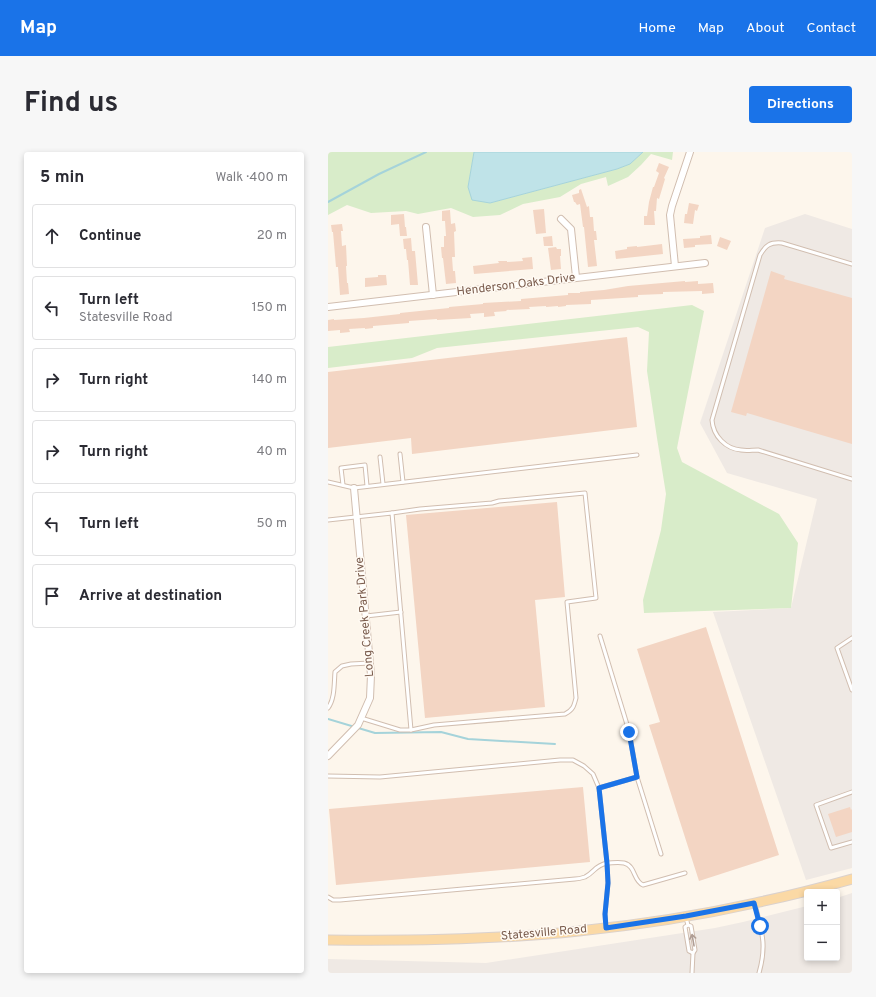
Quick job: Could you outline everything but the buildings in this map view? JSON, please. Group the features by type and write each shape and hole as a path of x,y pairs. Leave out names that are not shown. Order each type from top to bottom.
{"main road":[{"name":"Statesville Road","path":"328,940 397,941 473,939 687,921 852,879"}],"street":[{"path":"676,266 670,215 690,152"},
{"path":"561,219 571,229 576,277"},
{"path":"426,227 433,295"},
{"name":"Henderson Oaks Drive","path":"328,307 705,262"},
{"name":"Long Creek Park Drive","path":"328,756 358,725 370,698 371,675 354,488"}],"lane":[{"path":"852,264 782,243 776,242 768,245 764,249 760,256 712,420 717,436 724,444 732,448 742,450 758,450 852,479"},
{"path":"400,454 403,482"},
{"path":"328,482 354,488 637,455"},
{"path":"380,458 383,484"},
{"path":"343,485 341,468 365,465 367,486"},
{"path":"328,520 420,509 586,493 596,598 567,602 576,698 574,706 570,712 565,714 434,725 412,730 400,730 361,718"},
{"path":"392,513 412,730"},
{"path":"366,616 401,612"},
{"path":"600,636 629,732 637,777 661,854"},
{"path":"852,638 837,648 852,690"},
{"path":"328,708 333,697 336,672 342,666 370,663"},
{"path":"328,776 380,777 552,760 573,760 584,766 593,774 599,788 607,863 608,883 605,914 606,928"},
{"path":"599,788 637,777"},
{"path":"852,792 816,805 831,848 852,842"},
{"path":"328,897 333,900 340,900 584,878 598,866 618,862 625,863 630,866 636,879 643,884 684,873"},
{"path":"754,903 762,930 763,941 763,955 758,973"},
{"path":"687,921 685,927 690,951 693,953"},
{"path":"687,921 691,926 695,950 693,953 692,973"}],"shaded area":[{"path":"805,214 852,229 852,868 806,880 713,612 791,608 817,499 727,473 700,423 765,228"},
{"path":"852,893 852,973 328,973 328,959 486,963 715,928 804,907 804,961 840,961 840,897"}],"green space":[{"path":"328,152 474,152 468,187 473,200 490,203 617,169 630,164 643,152 673,152 672,160 651,154 628,177 608,186 606,177 581,184 560,197 523,204 500,215 473,217 451,208 418,214 406,211 371,213 347,205 328,215"},
{"path":"692,305 704,311 677,448 682,462 779,514 798,543 791,608 644,613 643,600 661,530 666,494 647,371 649,332 638,327 437,348 412,358 328,368 328,347"}],"water":[{"path":"474,152 643,152 630,164 617,169 490,203 472,200 468,187"}],"waterway":[{"path":"328,202 379,174 426,152"},
{"path":"328,719 375,733 441,732 468,739 555,744"}],"route":[{"path":"629,732 637,777 599,788 608,883 605,914 606,928 686,916 754,903 760,926"}]}
